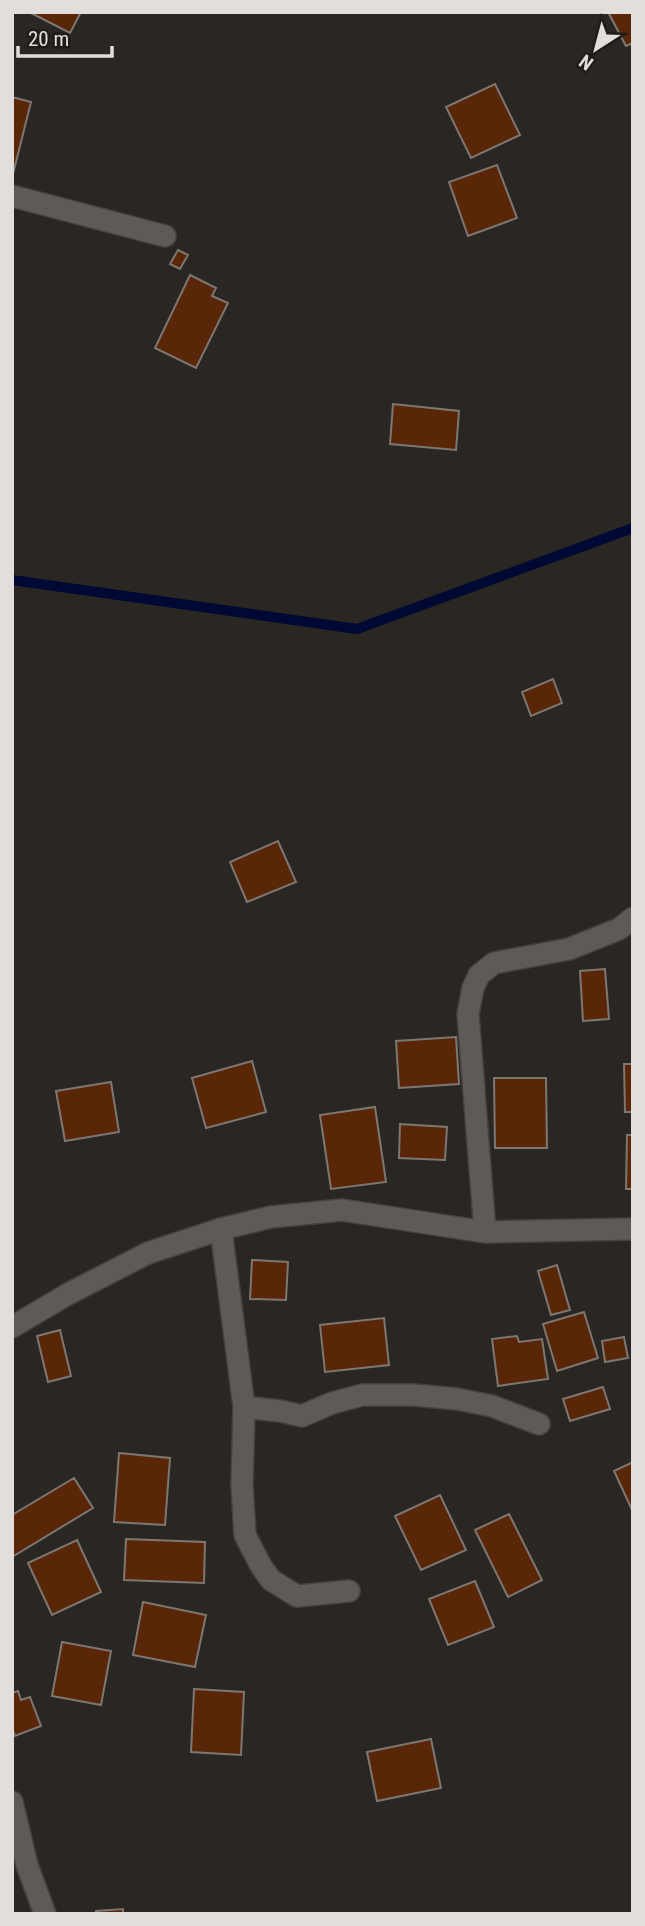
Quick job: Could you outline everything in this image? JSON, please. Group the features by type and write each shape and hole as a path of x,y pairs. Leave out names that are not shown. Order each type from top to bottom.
{"street":[{"path":"12,196 165,236"},
{"path":"485,1232 468,1014 473,988 479,975 494,962 569,949 620,929 633,918"},
{"path":"12,1327 148,1252 221,1228 271,1217 342,1210 485,1232 633,1229"},
{"path":"221,1228 244,1407 242,1485 245,1535 271,1580 298,1596 349,1591"},
{"path":"244,1407 302,1416 332,1403 362,1395 414,1395 492,1405 539,1424"},
{"path":"12,1802 20,1862 44,1914"}],"building":[{"path":"29,12 81,12 70,33"},
{"path":"608,12 633,12 633,43 626,46"},
{"path":"495,84 520,135 471,158 446,107"},
{"path":"12,97 31,102 13,174 12,174"},
{"path":"497,165 517,218 468,236 449,182"},
{"path":"178,250 188,255 180,269 170,264"},
{"path":"190,275 216,288 212,296 228,303 196,368 155,348"},
{"path":"393,404 459,411 456,450 390,444"},
{"path":"553,679 562,703 531,716 522,692"},
{"path":"278,841 296,882 247,902 230,862"},
{"path":"605,969 609,1019 583,1021 580,971"},
{"path":"456,1037 459,1084 399,1088 396,1041"},
{"path":"252,1061 266,1112 206,1128 192,1078"},
{"path":"624,1064 633,1064 633,1112 625,1112"},
{"path":"494,1078 546,1078 547,1148 495,1148"},
{"path":"111,1082 119,1132 65,1141 56,1091"},
{"path":"375,1107 386,1182 331,1189 320,1115"},
{"path":"400,1124 447,1127 445,1160 399,1158"},
{"path":"627,1135 633,1135 633,1189 626,1189"},
{"path":"252,1260 288,1262 286,1300 250,1299"},
{"path":"557,1265 570,1310 551,1315 538,1271"},
{"path":"584,1312 598,1358 557,1371 543,1324"},
{"path":"384,1318 389,1365 325,1372 320,1325"},
{"path":"60,1330 71,1376 48,1382 37,1336"},
{"path":"517,1336 519,1342 542,1339 548,1379 498,1386 492,1339"},
{"path":"624,1337 628,1358 605,1362 602,1341"},
{"path":"603,1387 610,1409 570,1421 563,1399"},
{"path":"119,1453 170,1458 165,1525 114,1522"},
{"path":"633,1462 633,1512 614,1471"},
{"path":"74,1478 93,1508 12,1557 12,1515"},
{"path":"440,1495 466,1550 421,1570 395,1516"},
{"path":"509,1514 542,1580 508,1597 475,1530"},
{"path":"126,1539 205,1542 204,1583 124,1580"},
{"path":"77,1540 101,1592 52,1615 28,1563"},
{"path":"475,1581 494,1627 448,1645 429,1599"},
{"path":"143,1602 206,1615 195,1667 133,1655"},
{"path":"62,1642 111,1651 101,1705 52,1696"},
{"path":"194,1689 244,1692 241,1755 191,1752"},
{"path":"18,1691 21,1700 30,1697 41,1726 15,1736 12,1728 12,1693"},
{"path":"431,1739 441,1788 377,1801 367,1752"},
{"path":"123,1909 123,1914 96,1914 96,1911"}],"waterway":[{"path":"12,580 357,629 633,528"}]}
